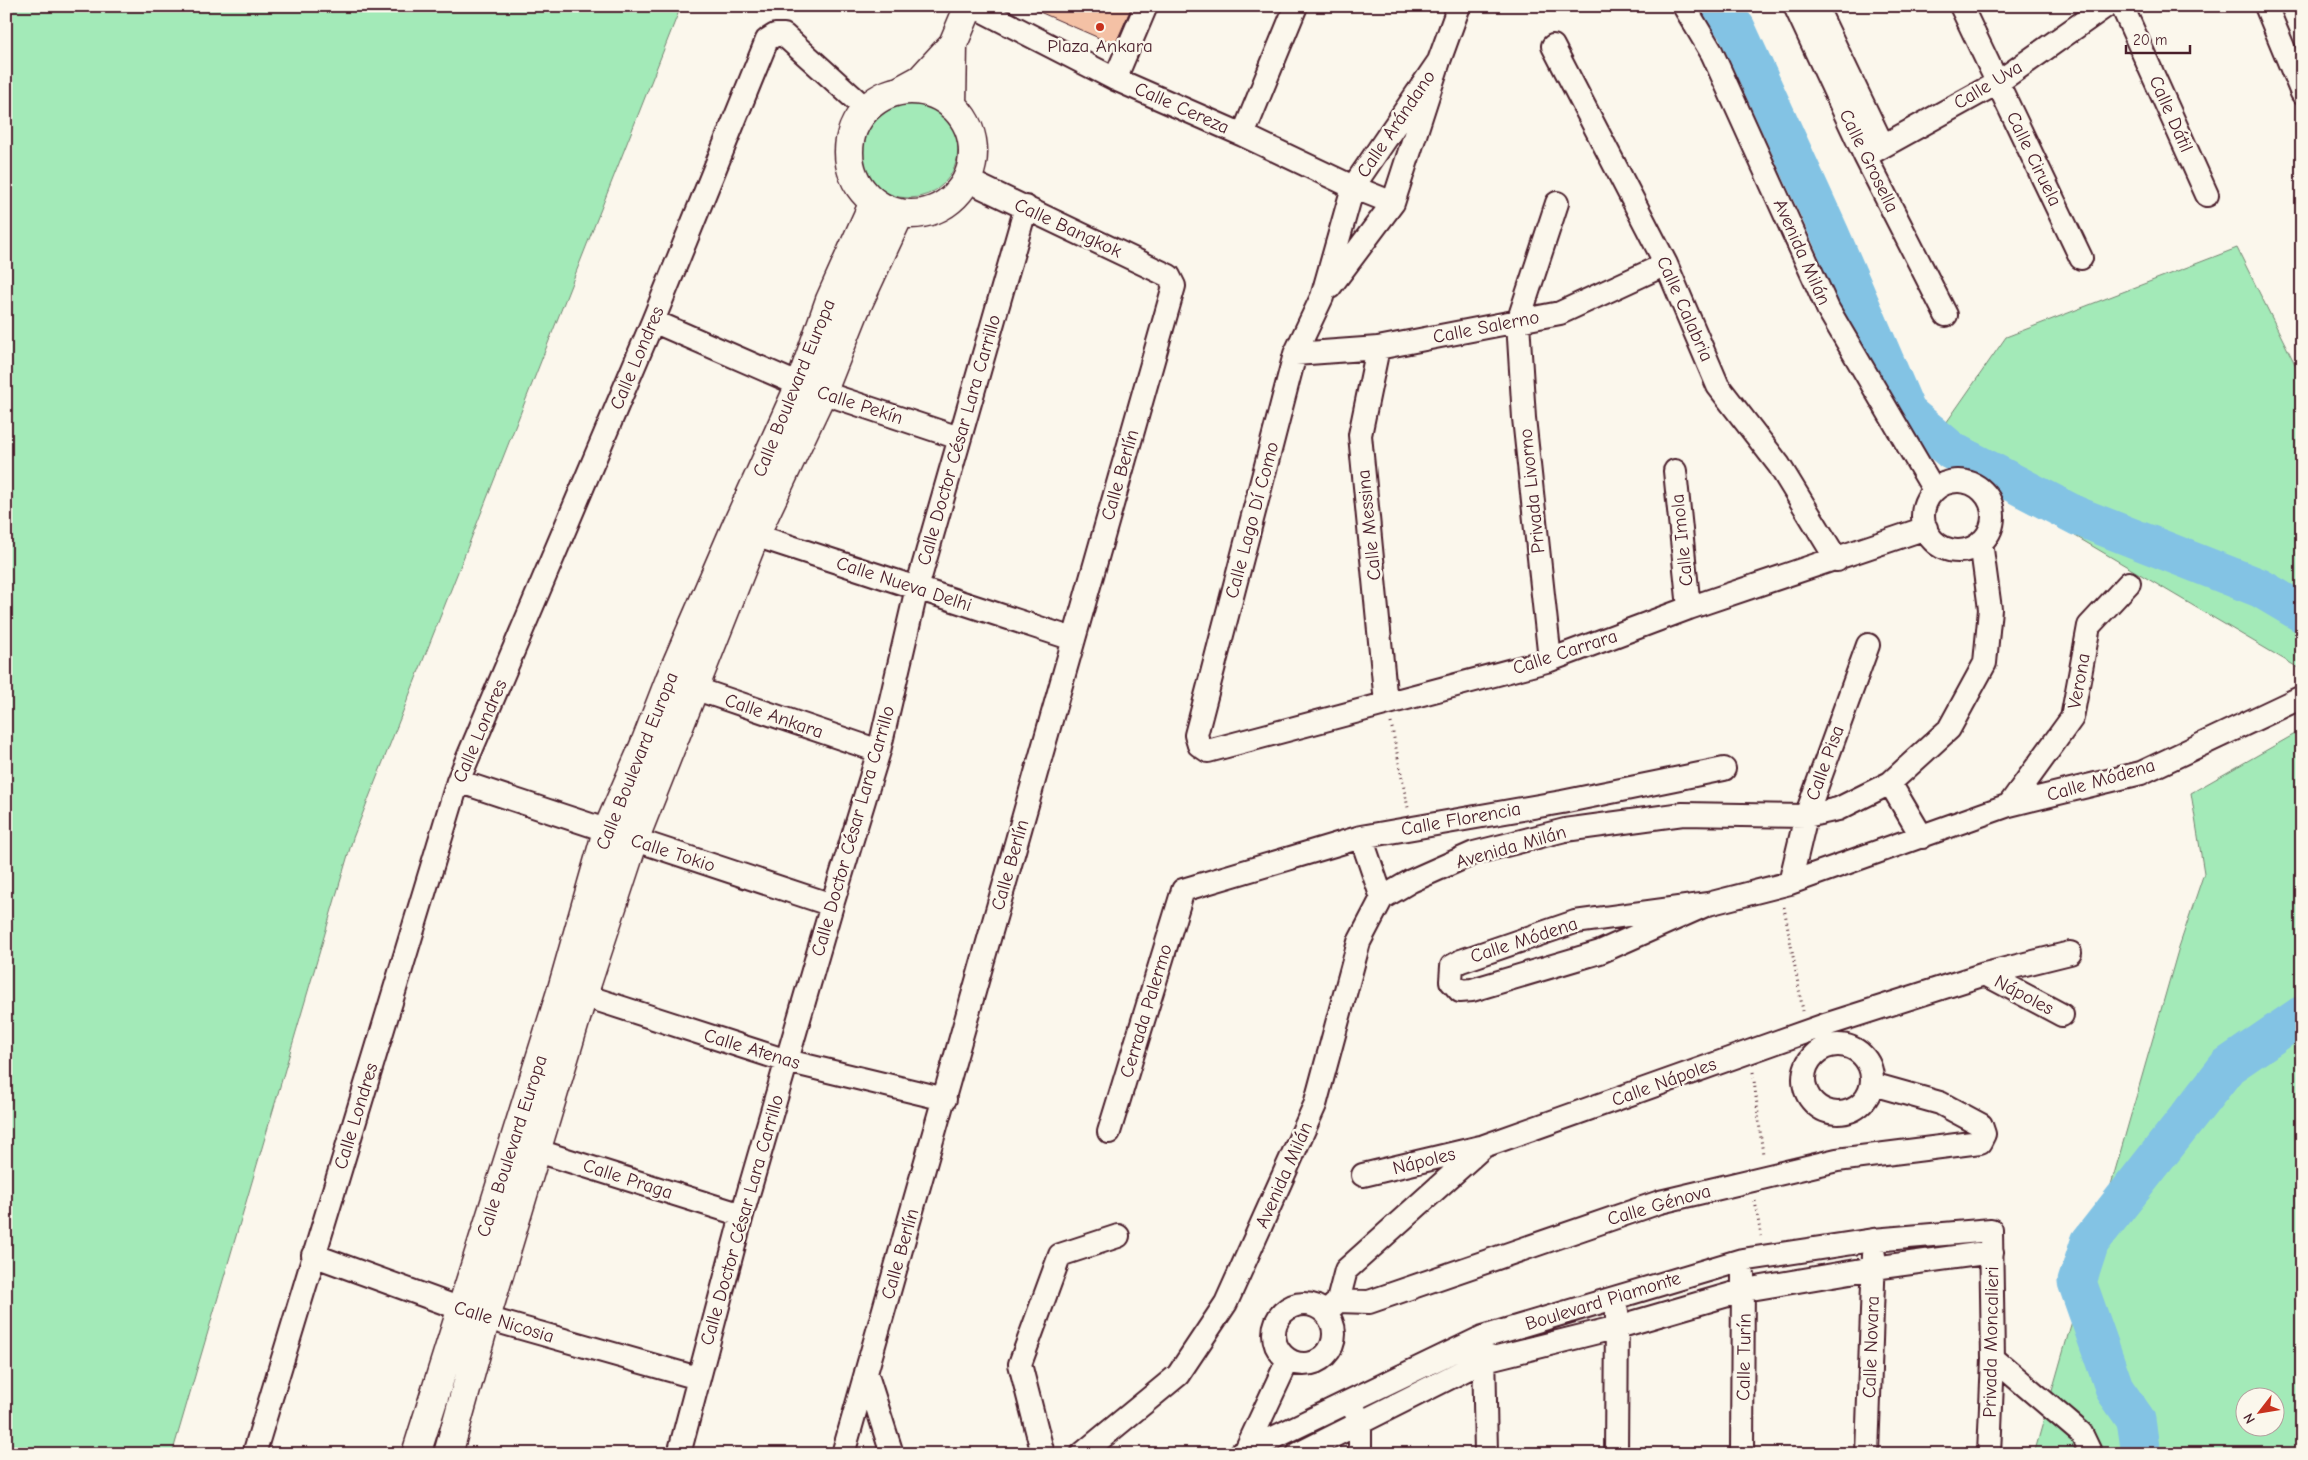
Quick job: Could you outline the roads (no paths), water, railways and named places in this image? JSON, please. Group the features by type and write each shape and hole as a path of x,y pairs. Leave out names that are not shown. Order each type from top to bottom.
{"main road":[{"path":"899,91 918,90 933,95 952,106 965,122 972,141 972,161 967,180 955,196 939,208 920,214 900,214 874,202 859,187 851,167 849,146 854,126 866,108 881,97 899,91 921,80 953,44 969,6"},
{"path":"952,106 953,44"},
{"name":"Calle Boulevard Europa","path":"811,389 830,300 874,202"},
{"name":"Calle Boulevard Europa","path":"448,1454 486,1318 526,1147 573,992 634,840 682,684 745,532 811,389 855,310 900,214"},
{"path":"830,300 855,310"},
{"name":"Calle Boulevard Europa","path":"573,992 606,831 644,746 682,684"},
{"name":"Calle Boulevard Europa","path":"416,1454 460,1309 526,1147"}],"street":[{"name":"Calle Cereza","path":"973,6 1114,78 1243,135 1352,187 1393,203"},
{"path":"1114,78 1146,6"},
{"path":"1243,135 1296,6"},
{"name":"Calle Arándano","path":"1393,203 1459,6"},
{"name":"Avenida Milán","path":"1684,6 1712,53 1828,309 1934,490"},
{"name":"Calle Grosella","path":"1795,6 1874,151"},
{"name":"Calle Grosella","path":"1816,6 1874,151 1946,315"},
{"name":"Calle Ciruela","path":"1961,6 2081,258"},
{"name":"Calle Uva","path":"1874,151 1997,83 2106,6"},
{"name":"Calle Dátil","path":"2122,6 2207,194"},
{"path":"2266,6 2302,93"},
{"name":"Calle Londres","path":"254,1454 458,781 653,321 767,40 775,34 784,35 866,108"},
{"name":"Calle Calabria","path":"1553,46 1666,264 1718,386 1779,465 1837,560"},
{"name":"Calle Arándano","path":"1352,187 1439,61"},
{"name":"Calle Bangkok","path":"967,180 1170,276"},
{"name":"Calle Lago Dí Como","path":"1199,745 1196,735 1295,354 1322,297 1352,187"},
{"name":"Calle Lago Dí Como","path":"1322,297 1393,203"},
{"path":"1518,322 1557,203"},
{"name":"Calle Doctor César Lara Carrillo","path":"679,1454 742,1215 879,751 918,588 1026,207"},
{"name":"Calle Salerno","path":"1295,354 1378,348 1560,313 1666,264"},
{"name":"Calle Berlín","path":"843,1454 1174,286 1170,276"},
{"name":"Calle Pekín","path":"653,321 811,389 959,438"},
{"name":"Privada Livorno","path":"1518,322 1524,418 1550,660"},
{"name":"Calle Messina","path":"1378,348 1360,435 1386,703"},
{"name":"Calle Imola","path":"1675,471 1689,608"},
{"path":"1954,481 1965,482 1984,492 1990,502 1992,524 1981,542 1972,548 1961,551 1950,550 1931,538 1926,528 1924,508 1934,490 1943,484 1954,481"},
{"name":"Calle Carrara","path":"1199,745 1208,751 1550,660 1689,608 1837,560 1926,528"},
{"name":"Calle Nueva Delhi","path":"745,532 1073,639"},
{"name":"Avenida Milán","path":"1082,1454 1178,1375 1226,1303 1315,1105 1359,942 1382,898 1411,881 1474,853 1565,830 1683,814 1806,816 1838,809 1890,783 1950,729 1985,663 1990,609 1981,542"},
{"name":"Verona","path":"2009,805 2072,718 2089,626 2129,583"},
{"name":"Calle Pisa","path":"1785,884 1806,816 1868,646"},
{"name":"Calle Ankara","path":"682,684 879,751"},
{"name":"Calle Módena","path":"1708,904 1600,952 1472,990 1460,991 1452,981 1452,966 1461,961 1575,922 1708,904 1785,884 2009,805 2141,772 2302,697"},
{"name":"Calle Florencia","path":"1183,890 1361,837 1562,802 1724,769"},
{"name":"Calle Tokio","path":"458,781 832,905"},
{"path":"1890,783 1922,837"},
{"path":"1562,802 1565,830"},
{"path":"1361,837 1382,898"},
{"name":"Cerrada Palermo","path":"1109,1132 1183,890"},
{"name":"Calle Nápoles","path":"1332,1307 1346,1270 1484,1146 1819,1035 1985,974 2070,953"},
{"name":"Nápoles","path":"1985,974 2062,1015"},
{"name":"Calle Atenas","path":"573,992 787,1061 945,1099"},
{"path":"1819,1035 1855,1050 1865,1059 1871,1071 1872,1084 1863,1102 1846,1113 1833,1114 1820,1109 1810,1100 1804,1088 1804,1074 1808,1062 1817,1052 1819,1035"},
{"name":"Calle Génova","path":"1332,1307 1369,1302 1660,1202 1837,1160 1980,1142 1984,1134 1981,1125 1940,1103 1872,1084"},
{"name":"Nápoles","path":"1363,1176 1484,1146"},
{"name":"Calle Praga","path":"526,1147 742,1215"},
{"path":"1043,1454 1020,1364 1060,1255 1118,1236"},
{"name":"Boulevard Piamonte","path":"1244,1452 1482,1337 1742,1260 1873,1240 1991,1241"},
{"name":"Calle Novara","path":"1866,1454 1874,1268 1873,1240"},
{"name":"Boulevard Piamonte","path":"1298,1454 1485,1360 1618,1327 1745,1290 1874,1268 1991,1241"},
{"name":"Privada Moncalieri","path":"1988,1454 1993,1358 1991,1241"},
{"name":"Calle Nicosia","path":"314,1256 486,1318 698,1378"},
{"name":"Calle Turín","path":"1742,1260 1745,1290 1742,1454"},
{"path":"1616,1298 1618,1327 1616,1454"},
{"path":"1298,1304 1332,1307 1334,1330 1331,1350 1316,1362 1297,1364 1288,1360 1280,1353 1274,1334 1276,1324 1288,1308 1298,1304"},
{"path":"1482,1337 1485,1360 1486,1454"},
{"path":"1993,1358 2082,1433 2091,1454"},
{"path":"1244,1452 1288,1360"},
{"path":"866,1372 892,1454"},
{"path":"1351,1400 1360,1423 1360,1454"}],"waterway":[{"path":"1718,6 1736,28 1830,234 1907,413 1952,451 2077,516 2260,588 2302,613"},
{"path":"2141,1454 2136,1420 2115,1390 2077,1282 2090,1242 2228,1066 2302,1015"}],"place":[{"name":"Plaza Ankara","path":"1100,27"}]}
